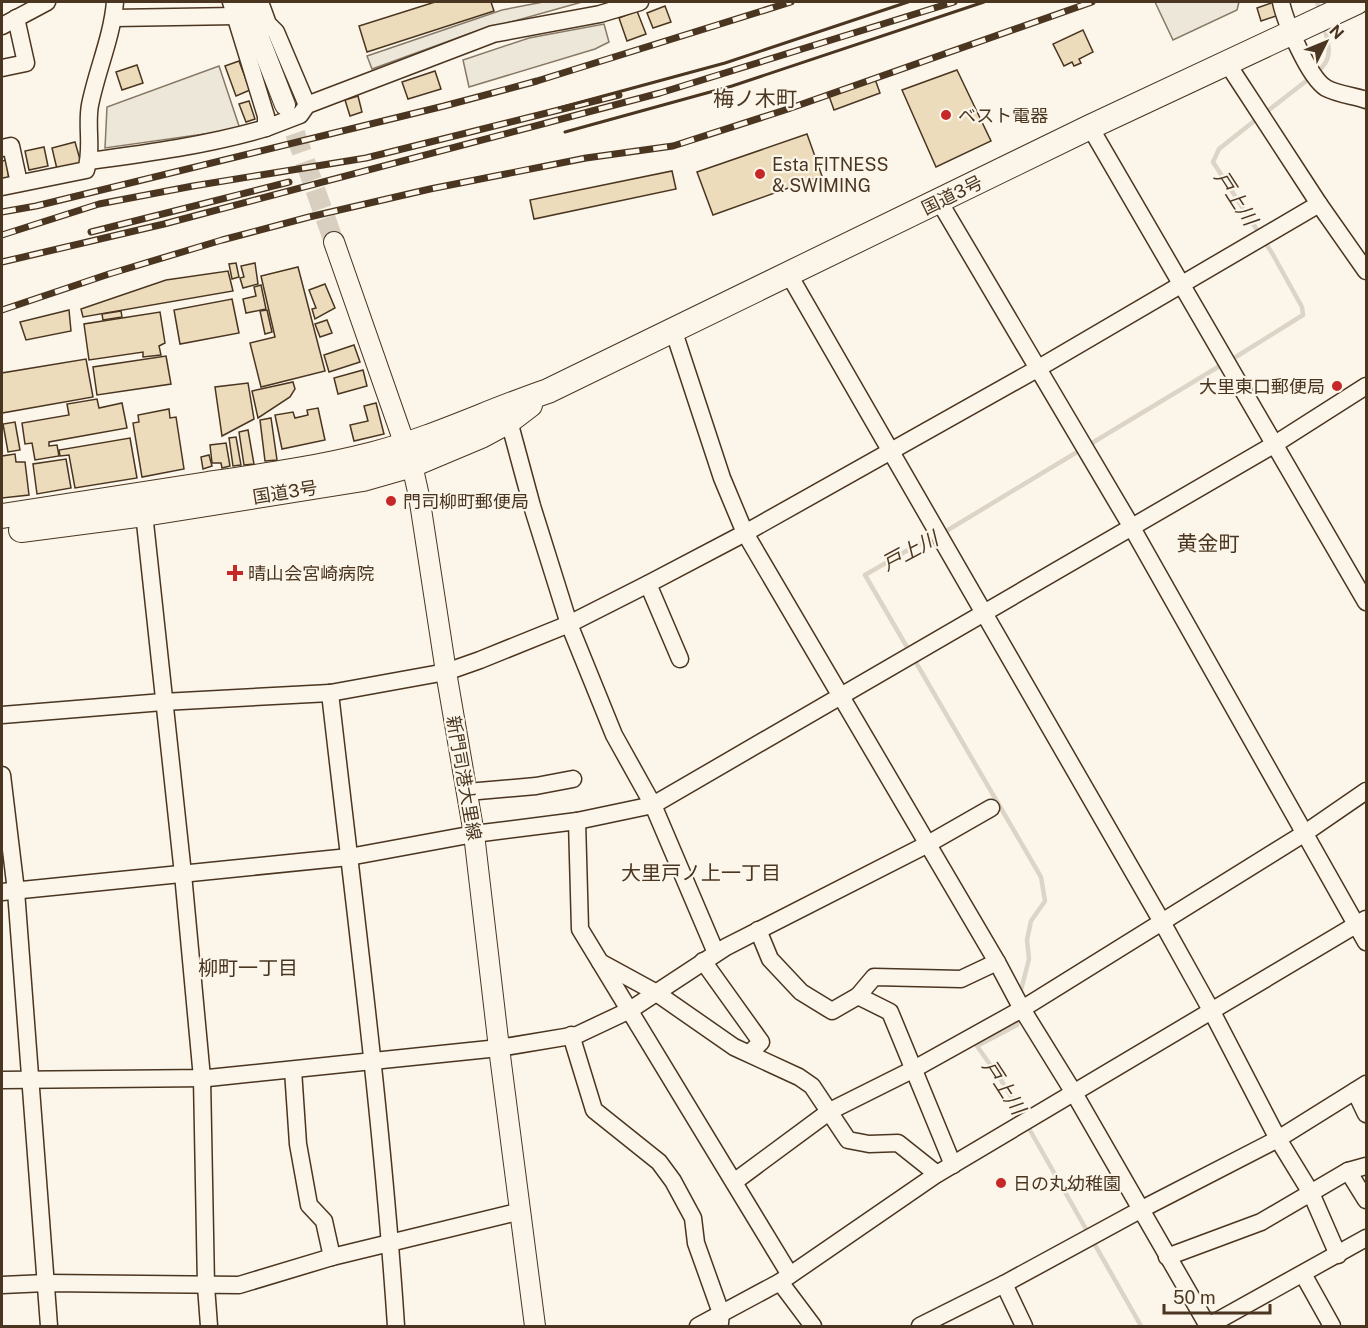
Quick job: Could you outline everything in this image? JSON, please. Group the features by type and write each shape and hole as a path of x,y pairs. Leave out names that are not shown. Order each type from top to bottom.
{"highway":[{"name":"国道3号","path":"2,516 143,504 363,479 408,455 548,391 1090,127 1357,2"},
{"name":"国道3号","path":"408,455 509,421 548,391"},
{"name":"国道3号","path":"2,532 143,504"}],"main road":[{"path":"237,6 285,105"},
{"name":"新門司港大里線","path":"334,242 408,455 419,496 474,834 535,1326"}],"street":[{"path":"2,68 26,63 5,23 47,2"},
{"path":"260,2 268,24 276,32 307,105"},
{"path":"89,160 229,139 300,115 307,105 494,34 598,8 640,2"},
{"path":"1281,2 1291,34 1317,80 1326,88 1366,100"},
{"path":"2,187 86,170 89,160 90,104 114,10 237,6 266,116 266,128"},
{"path":"1227,63 1319,204 1366,271"},
{"path":"1090,127 1366,602"},
{"path":"2,148 11,146 19,183"},
{"path":"939,201 1131,526 1305,833 1361,922 1366,942"},
{"path":"2,715 163,702 330,693 446,672 480,660 569,624 744,533 1037,369 1319,204"},
{"path":"788,273 1162,922 1278,1139 1311,1194 1338,1255"},
{"path":"673,329 722,478 744,533 997,962 1022,1009 1074,1093 1208,1326 1366,1238"},
{"path":"9,892 349,857 474,834 577,821 653,805 1275,444 1366,386"},
{"path":"509,421 532,506 569,624 614,735 653,805 710,957 761,1042 750,1053"},
{"path":"143,504 183,874 202,1078 206,1286 209,1326"},
{"path":"648,584 680,659"},
{"path":"330,693 374,1063 396,1326"},
{"path":"2,775 9,892 32,1079 49,1326"},
{"path":"467,792 536,786 573,779"},
{"path":"734,1182 830,1111 914,1069 1022,1009 1305,833 1366,791"},
{"path":"2,1080 202,1078 374,1063 499,1048 571,1035 630,1010 710,957 758,930 928,844 991,808"},
{"path":"577,821 580,929 734,1182 785,1279 813,1326"},
{"path":"698,1326 720,1320 785,1279 937,1174 1361,922"},
{"path":"758,930 770,959 801,992 831,1011 858,996 874,977 960,979 997,962"},
{"path":"599,962 656,992 735,1047 799,1077 812,1086 848,1140 869,1144 898,1143 937,1174"},
{"path":"858,996 890,1012 953,1165"},
{"path":"571,1035 594,1110 659,1162 674,1181 693,1218 696,1243 720,1320"},
{"path":"293,1070 298,1144 309,1205 324,1221 332,1257"},
{"path":"920,1326 1278,1139 1361,1087 1366,1114"},
{"path":"1167,1257 1261,1222 1348,1171 1366,1166"},
{"path":"1348,1171 1366,1200"},
{"path":"2,1285 46,1283 239,1285 332,1257 521,1211"},
{"path":"1303,1274 1332,1326"},
{"path":"1004,1284 1024,1326"}],"shaded area":[{"path":"543,2 582,2 471,33 372,69 367,56 502,10"},
{"path":"1155,2 1239,2 1237,10 1173,40"},
{"path":"604,24 609,42 595,49 469,87 463,60 529,38"},
{"path":"219,66 240,129 105,148 107,107"}],"building":[{"path":"435,2 491,2 494,11 367,52 359,26"},
{"path":"1274,2 1279,15 1261,21 1257,8"},
{"path":"665,6 671,22 653,28 647,13"},
{"path":"637,11 646,34 627,41 619,18"},
{"path":"1083,30 1093,52 1079,59 1081,63 1074,66 1072,62 1064,66 1053,44"},
{"path":"239,61 250,90 236,96 225,66"},
{"path":"137,65 143,83 122,90 116,72"},
{"name":"ベスト電器","path":"957,70 991,141 936,167 902,90"},
{"path":"435,71 441,89 408,99 402,82"},
{"path":"875,79 880,93 834,110 829,96"},
{"path":"358,96 362,112 350,116 345,100"},
{"path":"249,101 255,119 246,122 239,104"},
{"name":"Esta FITNESS & SWIMING","path":"807,134 822,176 713,215 697,172"},
{"path":"75,142 81,163 57,169 52,148"},
{"path":"44,147 48,166 29,170 25,151"},
{"path":"6,160 9,179 2,181 2,161"},
{"path":"672,171 676,189 534,219 530,200"},
{"path":"236,263 239,277 232,279 229,264"},
{"path":"255,263 258,284 243,288 240,278 244,277 241,266"},
{"path":"298,267 325,371 261,387 250,343 275,337 261,276"},
{"path":"228,271 233,291 83,317 81,309 166,280"},
{"path":"325,284 335,308 315,319 312,309 316,308 309,290"},
{"path":"261,285 266,309 246,313 243,299 256,296 254,287"},
{"path":"232,299 239,333 180,344 174,310"},
{"path":"69,310 71,331 26,340 20,322"},
{"path":"267,310 272,332 265,334 260,311"},
{"path":"121,311 122,317 103,320 102,314"},
{"path":"160,312 165,343 159,346 161,355 143,357 143,352 89,360 84,324"},
{"path":"327,320 332,333 320,337 315,324"},
{"path":"354,345 360,362 329,372 324,355"},
{"path":"166,356 171,384 97,395 93,367"},
{"path":"86,359 93,397 2,413 2,373"},
{"path":"363,370 367,386 338,394 334,378"},
{"path":"293,382 295,389 290,397 258,418 252,391"},
{"path":"248,383 254,419 222,436 215,387"},
{"path":"97,399 99,408 122,403 127,428 49,442 49,446 57,445 59,456 35,460 32,443 25,444 22,423 69,415 67,404"},
{"path":"376,403 384,434 354,441 350,425 368,421 364,406"},
{"path":"318,408 325,440 282,449 275,415 293,412 295,418 308,415 307,410"},
{"path":"169,409 170,418 176,417 184,469 142,477 133,423 139,422 138,415"},
{"path":"271,418 277,460 265,461 260,420"},
{"path":"15,422 20,450 8,452 3,424"},
{"path":"248,430 254,464 244,465 239,432"},
{"path":"236,437 241,465 233,466 229,438"},
{"path":"130,438 137,478 75,488 69,455 60,456 59,450"},
{"path":"226,443 230,466 222,468 221,463 212,463 210,445"},
{"path":"15,454 16,462 25,462 29,495 2,498 2,456"},
{"path":"209,455 212,466 203,469 201,457"},
{"path":"66,459 71,488 37,494 33,464"}],"waterway":[{"name":"戸上川","path":"1317,2 1320,12"},
{"name":"戸上川","path":"1317,72 1326,62 1329,51 1324,26"},
{"name":"戸上川","path":"1265,113 1310,78"},
{"name":"戸上川","path":"1231,360 1303,315 1302,307 1272,253 1213,162 1219,149 1258,118"},
{"name":"戸上川","path":"943,533 1223,364"},
{"name":"戸上川","path":"935,537 865,575 1041,877 1045,901 1031,921 1027,940 1029,959 1020,994"},
{"name":"戸上川","path":"1018,1017 1017,1025 977,1046 1024,1117"},
{"name":"戸上川","path":"1027,1125 1141,1326"}],"tunnel":[{"path":"285,105 334,242"}],"railway":[{"path":"2,212 36,206 444,106 537,81 791,2"},
{"path":"2,262 164,224 660,93 954,2"},
{"path":"2,310 109,274 309,217 430,189 586,158 673,146 788,109 1092,2"},
{"path":"2,235 99,204 366,158 619,95"},
{"path":"91,232 289,182"}],"wall":[{"path":"559,108 725,63 908,2"},
{"path":"565,132 732,86 984,2"}],"place":[{"name":"ベスト電器","path":"946,115"},
{"name":"Esta FITNESS & SWIMING","path":"760,174"},
{"name":"大里東口郵便局","path":"1337,386"},
{"name":"門司柳町郵便局","path":"391,501"},
{"name":"晴山会宮崎病院","path":"235,573"},
{"name":"日の丸幼稚園","path":"1001,1183"}],"district":[{"name":"梅ノ木町","path":"755,98"},
{"name":"黄金町","path":"1208,543"},
{"name":"大里戸ノ上一丁目","path":"701,873"},
{"name":"柳町一丁目","path":"248,968"}]}
